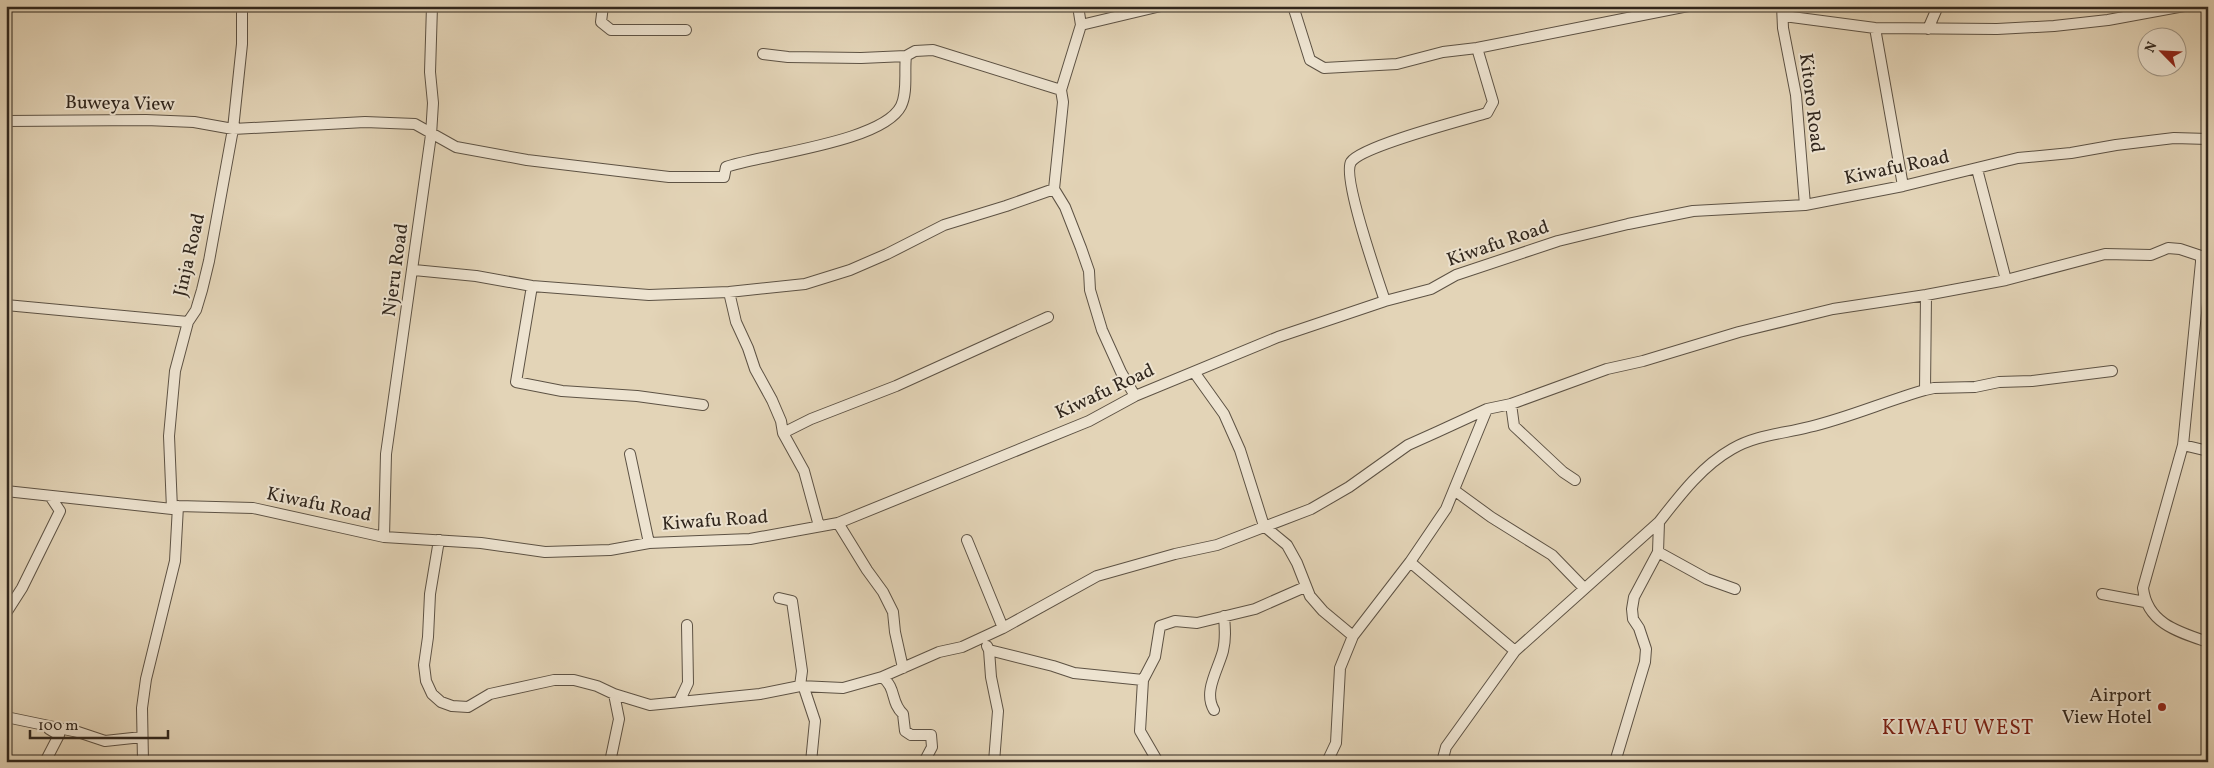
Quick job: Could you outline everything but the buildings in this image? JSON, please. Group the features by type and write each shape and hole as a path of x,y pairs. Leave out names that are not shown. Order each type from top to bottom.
{"street":[{"name":"Jinja Road","path":"143,762 142,708 146,679 175,561 175,507 169,436 175,371 188,322 196,310 202,290 232,129 242,44 242,6"},
{"name":"Njeru Road","path":"384,537 386,454 432,135 433,104 430,72 432,6"},
{"path":"603,6 601,22 611,30 686,30"},
{"path":"1078,6 1081,24 1061,90 1063,102 1054,189 1065,207 1082,248 1089,271 1090,290 1102,330 1120,372 1135,396"},
{"path":"1081,24 1161,6"},
{"path":"1293,6 1310,60 1324,68 1397,64 1443,52 1477,48 1688,6"},
{"path":"1928,29 1938,6"},
{"path":"1783,11 1875,28 1928,29 2054,26 2108,20 2184,6"},
{"name":"Kitoro Road","path":"1783,11 1783,28 1796,95 1804,205"},
{"path":"1875,28 1903,186"},
{"path":"1385,301 1356,204 1348,171 1350,163 1356,157 1379,147 1487,113 1493,102 1477,48"},
{"path":"764,54 795,58 906,56 915,51 933,50 1061,90"},
{"name":"Buweya View","path":"6,121 146,120 194,122 232,129 365,122 415,124 456,147 527,160 669,177 724,177 726,167 843,139 891,118 901,107 904,100 906,56"},
{"name":"Kiwafu Road","path":"6,491 175,507 253,508 384,537 481,543 545,552 610,550 649,543 750,539 838,523 1089,421 1135,396 1278,337 1385,301 1431,289 1456,275 1558,241 1693,211 1804,205 1903,186 2018,158 2071,153 2174,138 2208,139"},
{"path":"1977,169 2006,280"},
{"path":"414,270 476,276 532,286 649,295 729,292 805,284 850,270 887,254 944,225 1054,189"},
{"path":"439,540 430,594 428,637 424,665 426,681 432,694 441,702 452,706 468,707 490,694 554,680 574,680 650,705 760,694 802,687 843,688 882,677 939,652 962,647 1003,628 1096,576 1175,554 1217,545 1311,509 1349,488 1408,445 1487,409 1511,404 1606,369 1643,361 1739,332 1834,309 2006,280 2105,254 2151,255 2168,248 2180,249 2201,256 2183,445 2143,588 2145,602 2158,618 2174,631 2208,642"},
{"path":"532,286 516,382 562,390 637,396 703,405"},
{"path":"729,292 736,322 755,369 781,421 783,433 804,471 819,526"},
{"path":"1925,390 1926,295"},
{"path":"6,305 188,322"},
{"path":"783,433 811,419 896,386 1048,317"},
{"path":"1442,762 1446,747 1515,650 1659,522 1677,500 1713,463 1731,450 1752,439 1808,428 1934,388 1975,387 1999,382 2032,381 2112,371"},
{"path":"1194,372 1224,414 1240,450 1264,526 1287,546 1297,563 1310,596 1323,611 1353,636"},
{"path":"1511,404 1514,426 1563,472 1575,480"},
{"path":"1326,762 1336,743 1340,668 1353,636 1410,562 1446,509 1487,409"},
{"path":"2183,445 2208,451"},
{"path":"630,454 649,543"},
{"path":"1454,490 1491,517 1552,555 1584,588"},
{"path":"6,613 22,588 60,511 50,496"},
{"path":"1615,762 1645,662 1646,649 1639,628 1633,618 1632,608 1634,597 1658,552 1659,522"},
{"path":"838,523 883,592 893,612 895,632 903,668"},
{"path":"966,540 1003,628"},
{"path":"1658,552 1707,579 1734,589"},
{"path":"1410,562 1515,650"},
{"path":"1158,762 1140,731 1143,680 1155,657 1160,626 1175,621 1196,623 1255,609 1305,587"},
{"path":"2102,594 2145,602"},
{"path":"780,598 792,601 802,671 802,687 815,721 812,762"},
{"path":"1214,710 1210,703 1209,694 1223,650 1226,633 1224,616"},
{"path":"679,702 688,683 687,625"},
{"path":"982,638 989,650 991,677 998,711 994,762"},
{"path":"989,650 1053,666 1074,674 1143,680"},
{"path":"882,677 888,682 896,708 903,714 905,731 911,735 931,735 930,752 924,762"},
{"path":"610,762 619,719 614,694"},
{"path":"6,717 78,732 105,741 142,737"},
{"path":"44,726 59,735 45,762"}],"place":[{"name":"Airport View Hotel","path":"2162,707"}],"district":[{"name":"KIWAFU WEST","path":"1958,728"}]}
